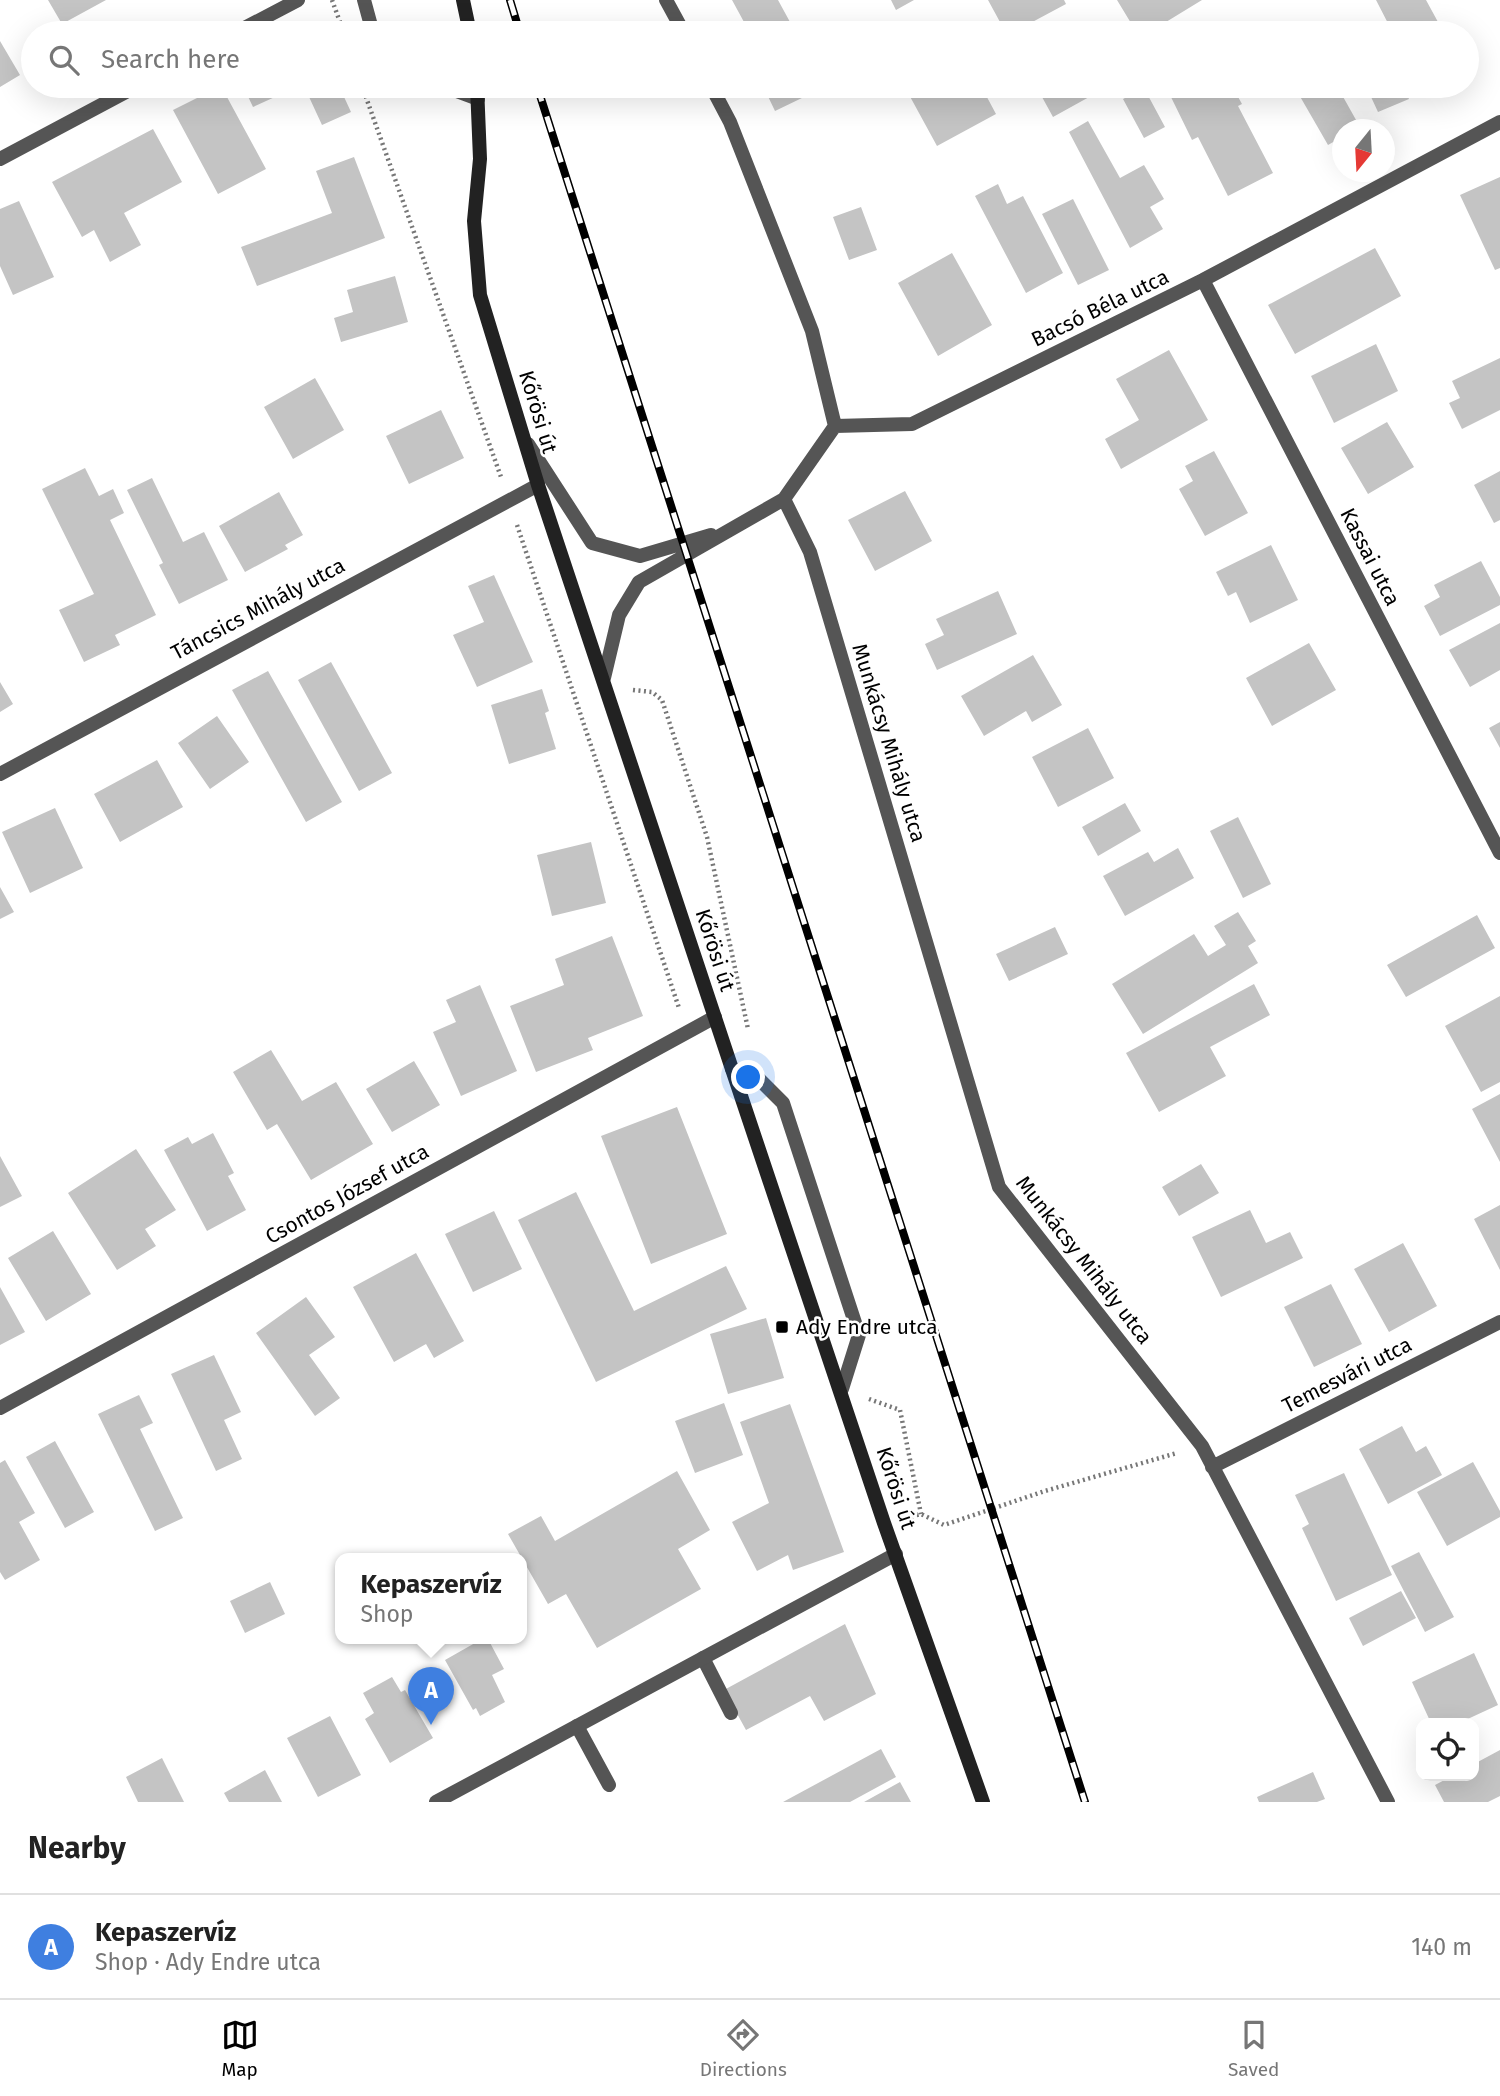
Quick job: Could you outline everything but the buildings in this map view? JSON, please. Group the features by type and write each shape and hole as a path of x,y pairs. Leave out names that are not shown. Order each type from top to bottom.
{"main road":[{"path":"463,0 467,21"},
{"name":"Kőrösi út","path":"477,98 480,159 474,221 480,295 538,485 732,1069 842,1389 884,1523 983,1802"}],"street":[{"path":"258,21 298,0"},
{"path":"363,0 369,21"},
{"path":"666,0 677,21"},
{"path":"0,159 114,98"},
{"path":"605,683 619,615 639,582 784,499 835,426 812,331 730,122 717,98"},
{"name":"Bacsó Béla utca","path":"835,426 912,424 1203,280 1500,122"},
{"name":"Kassai utca","path":"1203,280 1500,853"},
{"path":"522,433 592,542 640,556 736,527"},
{"name":"Táncsics Mihály utca","path":"0,774 508,498 538,485"},
{"name":"Munkácsy Mihály utca","path":"784,499 810,552 999,1187 1202,1446 1388,1802"},
{"name":"Csontos József utca","path":"0,1408 715,1017"},
{"path":"732,1069 758,1078 783,1104 859,1335 842,1389"},
{"name":"Temesvári utca","path":"1212,1466 1500,1322"},
{"path":"436,1802 896,1555"},
{"path":"703,1658 731,1713"},
{"path":"576,1726 609,1785"}],"path":[{"path":"332,0 340,21"},
{"path":"366,98 508,498 687,1032"},
{"path":"576,701 605,683 652,692 662,700 707,837 758,1078"},
{"path":"842,1389 900,1410 921,1514"},
{"path":"884,1523 921,1514 944,1525 1045,1491 1202,1446"}],"railway":[{"path":"510,0 516,21"},
{"path":"541,98 1085,1802"}],"place":[{"name":"Ady Endre utca","path":"782,1327"},
{"name":"Kepaszervíz","path":"431,1725"}]}
